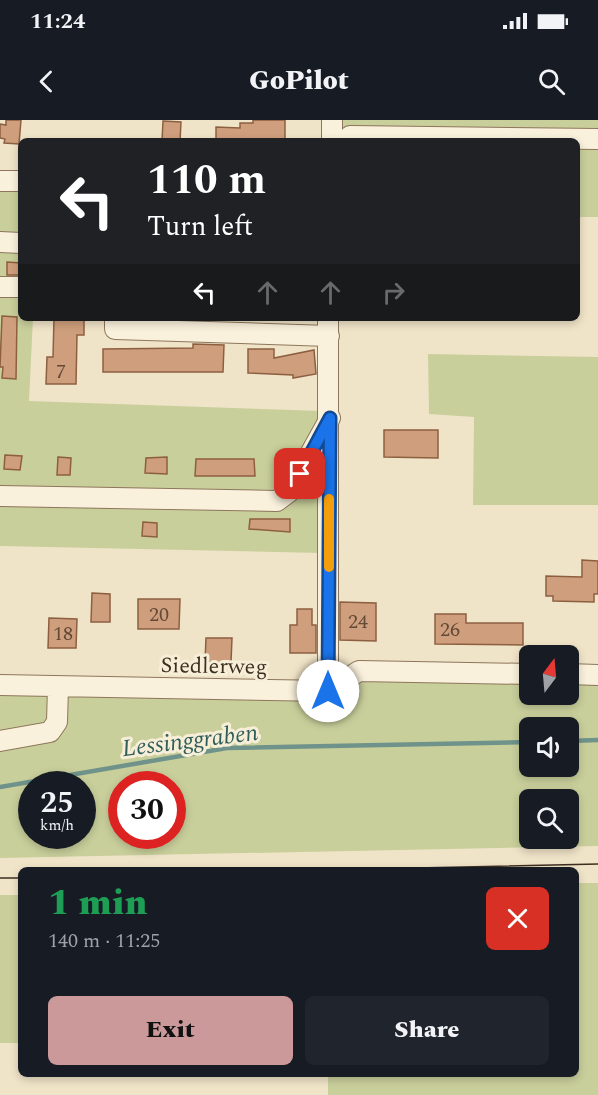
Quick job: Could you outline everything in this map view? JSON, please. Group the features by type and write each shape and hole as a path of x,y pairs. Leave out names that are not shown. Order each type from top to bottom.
{"street":[{"path":"332,120 341,138"},
{"path":"580,139 598,139"},
{"path":"0,181 18,181"},
{"path":"0,242 18,243"},
{"path":"0,286 18,287"},
{"path":"115,321 115,329 328,327 330,418 328,691"},
{"path":"0,496 277,501 290,492 330,418"},
{"path":"328,691 359,671 519,674"},
{"path":"579,674 598,675"},
{"name":"Siedlerweg","path":"0,686 328,691"},
{"path":"0,741 50,732 57,722 58,687"}],"green space":[{"path":"339,120 598,120 598,217 580,217 580,138 339,138"},
{"path":"0,191 18,192 18,321 33,321 29,401 322,411 321,553 0,546"},
{"path":"428,354 598,357 598,505 473,505 474,417 429,414"},
{"path":"363,678 519,680 519,705 579,705 579,681 598,681 598,846 579,846 579,789 519,789 519,848 0,858 0,694 325,698"},
{"path":"579,883 598,883 598,1095 328,1095 328,1077 579,1077"},
{"path":"0,895 18,895 18,1043 0,1043"}],"building":[{"path":"6,120 21,120 18,144 4,143 5,139 0,138 0,124 6,125"},
{"path":"253,120 285,120 285,138 216,138 216,127 240,128 240,123 253,123"},
{"path":"163,121 181,122 180,138 162,138"},
{"path":"7,262 18,263 18,275 7,275"},
{"path":"2,316 17,317 16,379 2,378 3,367 0,367"},
{"path":"54,321 84,321 84,335 77,335 76,384 46,384 47,357 53,357"},
{"path":"193,344 224,345 223,372 103,372 103,349 193,348"},
{"path":"248,349 274,349 274,358 314,350 316,374 293,378 293,375 248,373"},
{"path":"384,430 438,430 438,458 384,457"},
{"path":"5,455 22,456 20,470 4,469"},
{"path":"58,457 71,458 70,475 57,475"},
{"path":"167,457 167,474 145,473 146,458"},
{"path":"196,459 254,459 255,476 195,476"},
{"path":"250,519 290,519 290,532 249,529"},
{"path":"143,522 157,523 157,537 142,536"},
{"path":"582,560 598,561 598,594 594,594 594,602 553,601 553,596 546,596 546,576 582,577"},
{"path":"92,593 110,594 110,622 91,622"},
{"path":"138,599 180,599 179,629 138,629"},
{"path":"340,602 376,603 376,641 340,640"},
{"path":"297,609 312,609 312,625 316,625 316,653 290,653 290,625 297,625"},
{"path":"435,614 466,614 466,623 523,623 523,645 435,644"},
{"path":"49,618 77,619 76,648 48,648"},
{"path":"206,638 232,638 231,662 205,662"}],"waterway":[{"name":"Lessinggraben","path":"579,741 598,740"},
{"name":"Lessinggraben","path":"0,787 227,748 519,742"}],"tram line":[{"path":"460,867 598,864"},
{"path":"0,878 18,878"}],"slow traffic":[{"path":"329,499 329,567"}],"route":[{"path":"300,474 330,418 328,691"}]}
